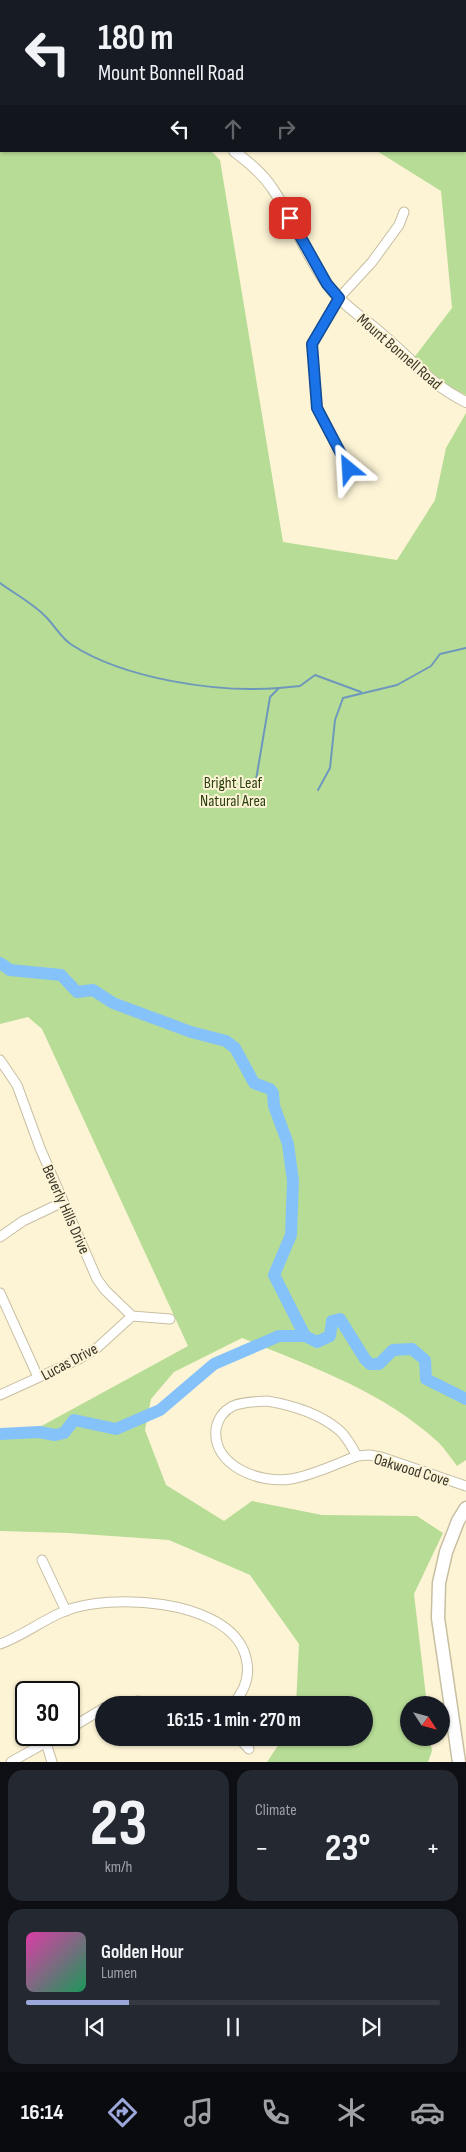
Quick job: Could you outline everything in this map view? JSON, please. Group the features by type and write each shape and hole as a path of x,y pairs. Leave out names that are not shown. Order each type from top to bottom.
{"main road":[{"path":"459,1762 438,1618 439,1583 446,1552 458,1521 466,1508"}],"street":[{"name":"Mount Bonnell Road","path":"235,152 271,186 327,284 339,298 386,337 426,378 449,394 466,402"},
{"path":"349,469 317,408 312,344 339,298 372,262 399,225 404,212"},
{"name":"Beverly Hills Drive","path":"0,1060 17,1085 40,1148 97,1279 104,1290 132,1316"},
{"path":"0,1238 23,1222 63,1202"},
{"path":"0,1293 38,1377"},
{"path":"132,1316 170,1319"},
{"name":"Lucas Drive","path":"0,1395 79,1359 97,1348 132,1316"},
{"name":"Oakwood Cove","path":"357,1456 348,1440 335,1427 285,1404 267,1401 246,1402 225,1410 218,1419 215,1440 225,1459 251,1475 268,1479 290,1480 357,1456 369,1455 381,1457 466,1486"},
{"path":"42,1560 66,1610"},
{"path":"0,1644 66,1610 97,1604 142,1602 169,1606 215,1621 227,1628 237,1638 247,1663 248,1675 245,1688 239,1696"},
{"path":"80,1722 95,1713"},
{"path":"11,1762 40,1746"},
{"path":"47,1746 52,1762"}],"green space":[{"name":"Bright Leaf Natural Area","path":"0,152 212,152 220,160 283,542 397,560 435,500 446,448 466,413 466,1460 457,1466 438,1442 417,1424 370,1394 345,1381 242,1338 174,1372 151,1399 145,1430 166,1485 224,1521 252,1501 322,1515 417,1516 443,1533 414,1594 426,1696 400,1696 400,1746 431,1746 432,1751 428,1762 267,1762 278,1746 373,1746 373,1696 296,1696 299,1644 250,1575 169,1540 68,1533 0,1531 0,1430 25,1435 188,1346 42,1029 28,1017 0,1024"},
{"path":"379,152 466,152 466,395 441,382 413,359 452,308 441,191"}],"waterway":[{"path":"0,583 41,612 72,645 118,667 144,675 200,686 254,689 279,688"},
{"path":"318,790 330,768 335,720 343,698 397,685 431,666 440,654 466,648"},
{"path":"256,780 270,697 279,688 300,686 315,675 361,692"},
{"path":"0,963 10,970 61,975 77,992 93,990 113,1003 191,1032 226,1041 235,1048 254,1083 270,1089 273,1093 274,1106 288,1144 293,1181 291,1235 274,1275 305,1336"},
{"path":"0,1434 39,1432 55,1435 64,1433 74,1420 116,1429 160,1410 214,1364 279,1336 305,1336 317,1342 330,1336 332,1321 340,1319 370,1364 379,1364 393,1350 412,1349 425,1360 426,1379 466,1399"}],"route":[{"path":"290,218 327,284 339,298 312,344 317,408 349,469"}]}
